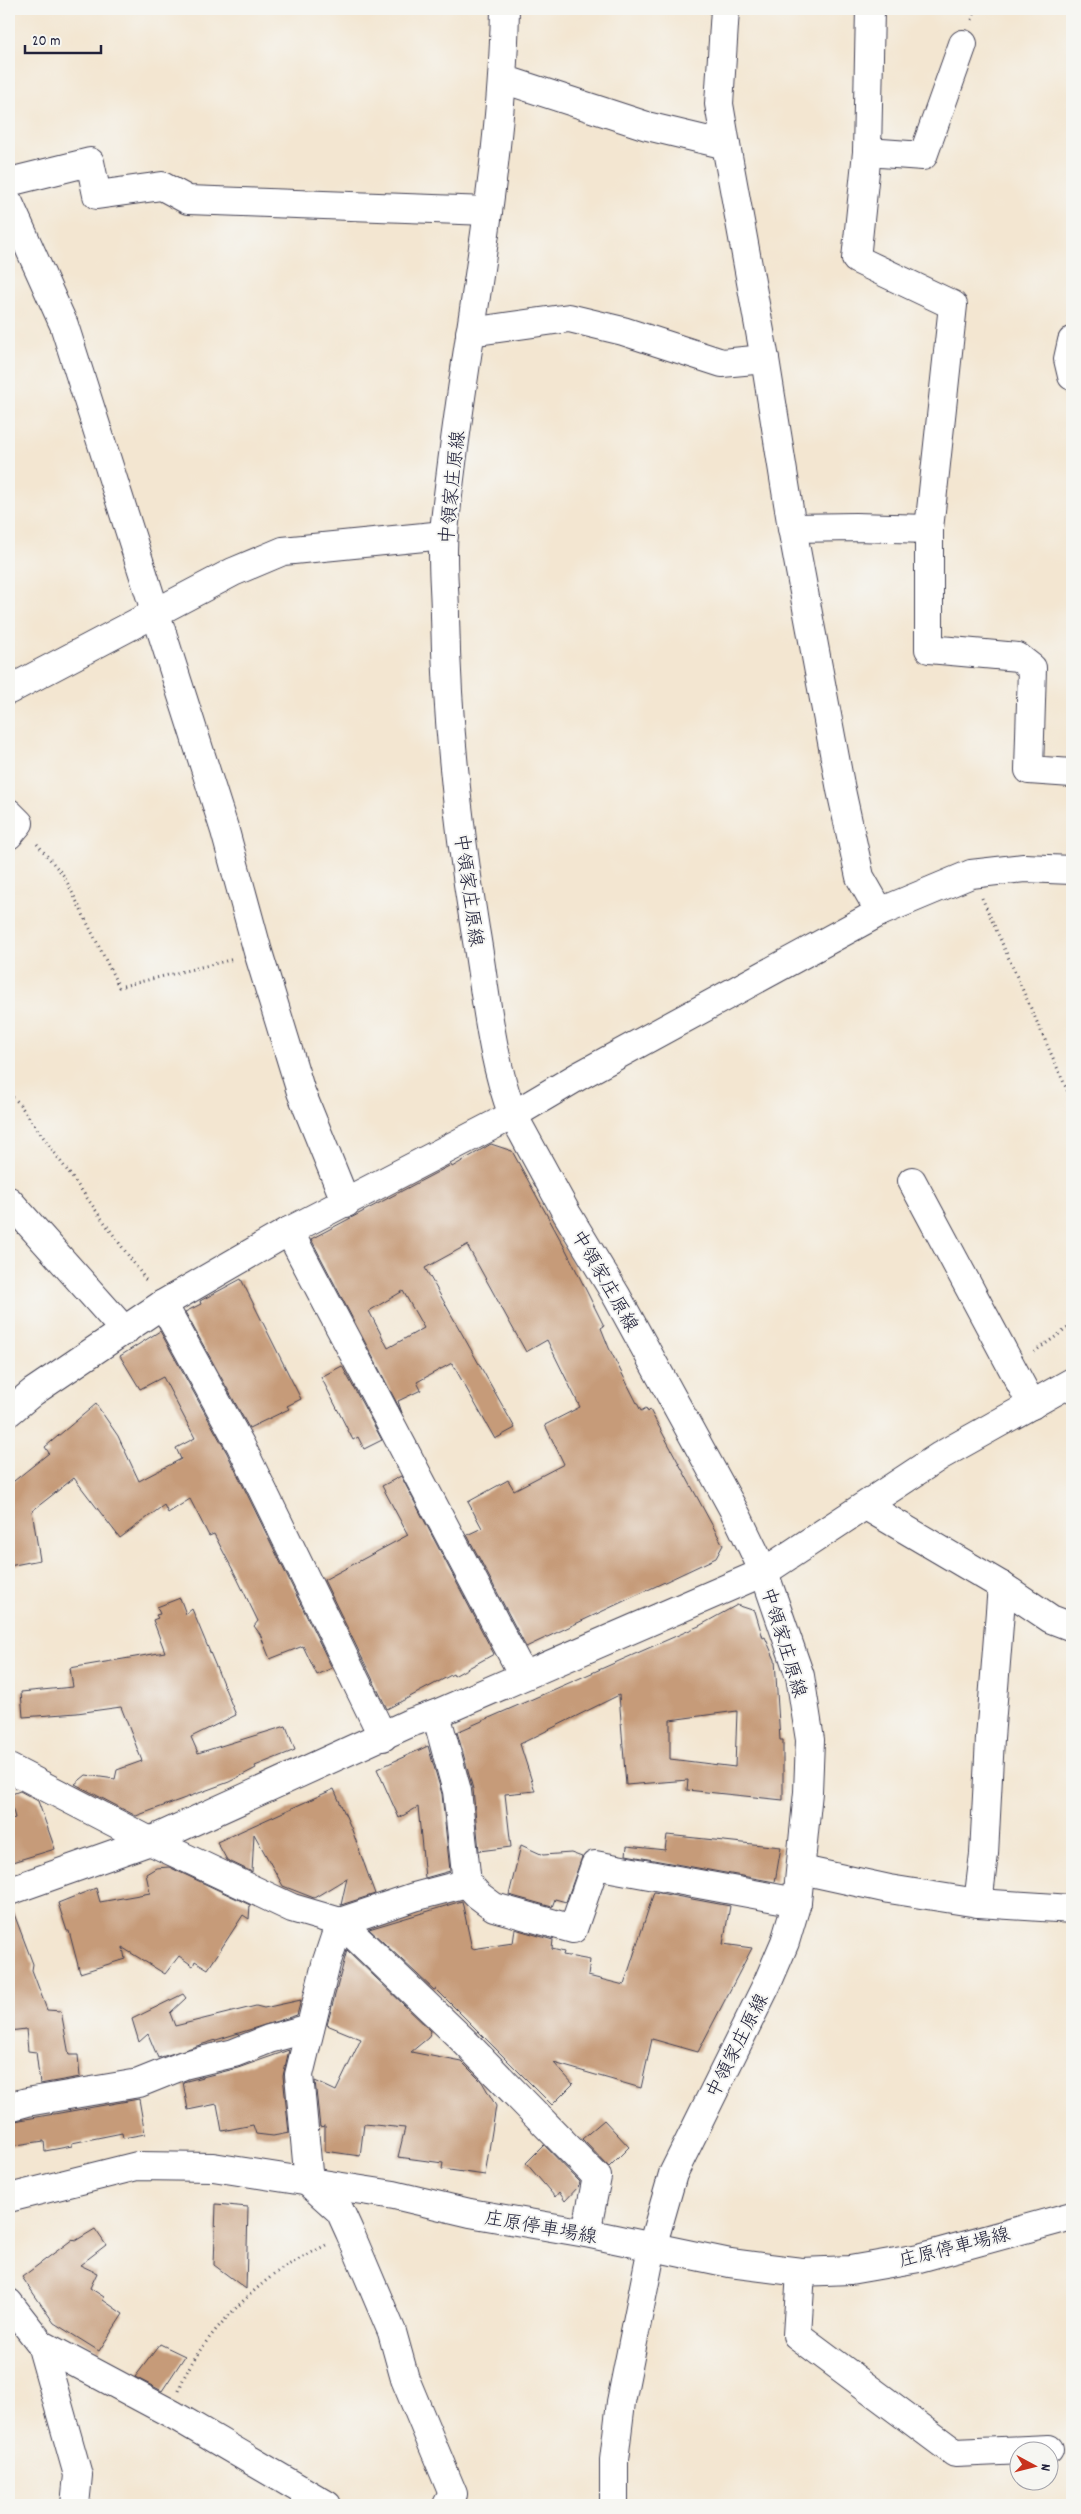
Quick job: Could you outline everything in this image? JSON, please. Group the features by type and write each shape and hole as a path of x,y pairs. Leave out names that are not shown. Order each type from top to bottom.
{"street":[{"name":"中領家庄原線","path":"505,9 499,131 470,332 444,535 446,665 450,733 464,859 493,1048 502,1087 512,1115 668,1389 738,1518 764,1572 800,1676 810,1740 802,1870 797,1902 785,1942 767,1984 673,2174 652,2247 620,2402 614,2460 614,2505"},
{"path":"725,9 719,104 726,145 765,359 792,528 827,722 860,877 880,912"},
{"path":"870,9 867,152 856,259 953,305 929,529 929,649 1018,657 1032,668 1029,770 1072,773"},
{"path":"867,152 924,156 963,44"},
{"path":"503,79 647,126 726,145"},
{"path":"9,182 90,162 98,195 162,186 188,200 488,212"},
{"path":"9,203 64,324 154,614 225,830 258,952 301,1092 346,1203"},
{"path":"470,332 569,318 623,332 722,363 765,359"},
{"path":"1072,341 1068,359 1072,376"},
{"path":"792,528 929,529"},
{"path":"9,690 233,572 283,551 444,535"},
{"path":"9,1412 33,1392 163,1304 289,1231 512,1115 579,1076 880,912 971,874 1024,868 1072,870"},
{"path":"912,1181 1032,1405"},
{"path":"9,1201 125,1331"},
{"path":"289,1231 523,1675"},
{"path":"163,1304 241,1446 383,1737"},
{"path":"9,1891 150,1841 383,1737 410,1723 436,1714 764,1572 940,1456 1072,1382"},
{"path":"866,1506 1002,1586 1051,1619 1072,1626"},
{"path":"978,1903 984,1854 990,1738 1002,1586"},
{"path":"436,1714 457,1791 467,1883 478,1895 494,1907 574,1929 594,1865 797,1902"},
{"path":"9,1768 150,1841 292,1908 340,1922 463,2040 597,2177 586,2233"},
{"path":"802,1870 890,1889 978,1903 1072,1910"},
{"path":"340,1922 414,1896 467,1883"},
{"path":"340,1922 326,1964 299,2075 309,2183 340,2211 350,2233 392,2332 405,2379 453,2494 447,2505"},
{"path":"9,2107 27,2102 139,2083 184,2065 234,2053 269,2039 310,2028"},
{"name":"庄原停車場線","path":"9,2198 137,2166 213,2167 394,2195 470,2213 586,2233 730,2263 801,2272 850,2270 919,2258 1072,2216"},
{"path":"801,2272 797,2335 956,2453 1008,2451"},
{"path":"9,2303 41,2344 78,2475 75,2505"},
{"path":"41,2344 172,2414 327,2505"}],"path":[{"path":"12,824 64,876 119,987 258,952"},
{"path":"971,874 1072,1101"},
{"path":"9,1094 18,1102 163,1304"},
{"path":"1012,1367 1072,1325"},
{"path":"172,2414 186,2370 212,2333 276,2272 350,2233"}],"building":[{"path":"491,1144 512,1151 566,1250 604,1326 601,1328 609,1348 641,1411 646,1408 648,1412 650,1410 723,1545 716,1558 526,1647 467,1535 482,1528 468,1502 508,1480 514,1490 564,1464 545,1425 580,1407 547,1340 526,1352 467,1245 425,1268 515,1428 495,1439 452,1363 417,1382 421,1390 398,1401 402,1413 311,1239 451,1165 452,1167","holes":["403,1291 424,1328 388,1348 369,1311"]},
{"path":"241,1279 301,1399 287,1406 289,1409 249,1428 185,1312 201,1304 200,1301"},
{"path":"160,1331 227,1453 332,1668 317,1675 303,1646 270,1659 260,1634 254,1626 258,1621 236,1576 214,1534 209,1536 190,1499 168,1513 164,1505 120,1538 74,1478 32,1511 40,1560 9,1566 9,1485 49,1453 45,1447 96,1404 118,1436 139,1481 181,1459 176,1448 195,1438 163,1377 140,1389 120,1356"},
{"path":"342,1366 382,1440 364,1449 358,1437 353,1440 321,1377"},
{"path":"401,1476 494,1654 387,1709 324,1580 408,1535 382,1486"},
{"path":"180,1598 186,1614 192,1609 236,1715 191,1737 198,1753 286,1726 295,1750 255,1766 256,1768 229,1782 136,1816 75,1784 86,1775 115,1779 117,1770 142,1761 121,1707 77,1713 23,1717 21,1692 73,1687 70,1668 165,1652 153,1620 158,1618 156,1615 160,1614 157,1607"},
{"path":"737,1605 755,1611 763,1638 765,1637 775,1660 780,1740 783,1740 783,1800 687,1790 688,1780 626,1785 619,1695 520,1744 535,1791 505,1794 511,1847 479,1851 473,1789 457,1732 699,1626","holes":["737,1711 735,1767 670,1759 670,1720"]},
{"path":"428,1746 442,1794 450,1871 425,1878 418,1807 399,1818 377,1769"},
{"path":"334,1789 352,1830 375,1894 341,1905 347,1878 314,1898 283,1886 254,1834 252,1872 227,1860 217,1842"},
{"path":"20,1791 38,1801 55,1849 9,1863 9,1820 15,1818 9,1795"},
{"path":"667,1835 781,1847 775,1882 626,1855 627,1846 665,1850"},
{"path":"521,1845 543,1855 571,1853 582,1857 566,1902 555,1899 552,1907 509,1895"},
{"path":"169,1867 250,1905 249,1919 243,1915 208,1969 195,1961 193,1966 179,1956 165,1974 123,1948 125,1959 80,1973 69,1931 67,1931 58,1903 96,1888 100,1902 150,1893 146,1874 156,1868"},
{"path":"654,1892 730,1906 723,1944 752,1948 698,2052 652,2039 641,2088 554,2063 573,2084 552,2105 436,1989 434,1990 369,1929 462,1901 472,1949 513,1943 515,1929 553,1940 552,1949 564,1952 563,1955 590,1960 588,1976 624,1985"},
{"path":"9,1906 11,1906 33,1964 32,1970 47,2010 61,2011 69,2055 78,2055 80,2077 40,2084 36,2052 28,2051 26,2029 9,2031"},
{"path":"347,1950 431,2031 428,2038 411,2052 462,2062 482,2082 496,2106 485,2175 442,2169 443,2163 398,2157 405,2128 364,2124 360,2156 325,2151 325,2126 320,2127 315,2081 336,2091 361,2039 327,2025"},
{"path":"183,1994 186,1998 170,2013 175,2026 256,2006 264,2008 301,2000 297,2015 158,2058 148,2034 139,2042 132,2019"},
{"path":"289,2050 283,2076 289,2133 273,2136 256,2134 253,2125 222,2131 217,2104 188,2110 183,2082 238,2068"},
{"path":"139,2099 145,2134 123,2138 122,2133 72,2143 72,2146 45,2151 44,2141 9,2146 9,2122"},
{"path":"604,2120 629,2147 609,2167 582,2139"},
{"path":"544,2145 580,2182 579,2186 565,2201 559,2192 555,2197 526,2163"},
{"path":"216,2204 248,2207 246,2289 214,2265"},
{"path":"95,2229 106,2245 80,2265 97,2273 90,2288 104,2297 103,2300 123,2314 99,2351 54,2323 22,2277 73,2239 75,2241"},
{"path":"160,2344 185,2356 162,2391 135,2377"}]}
